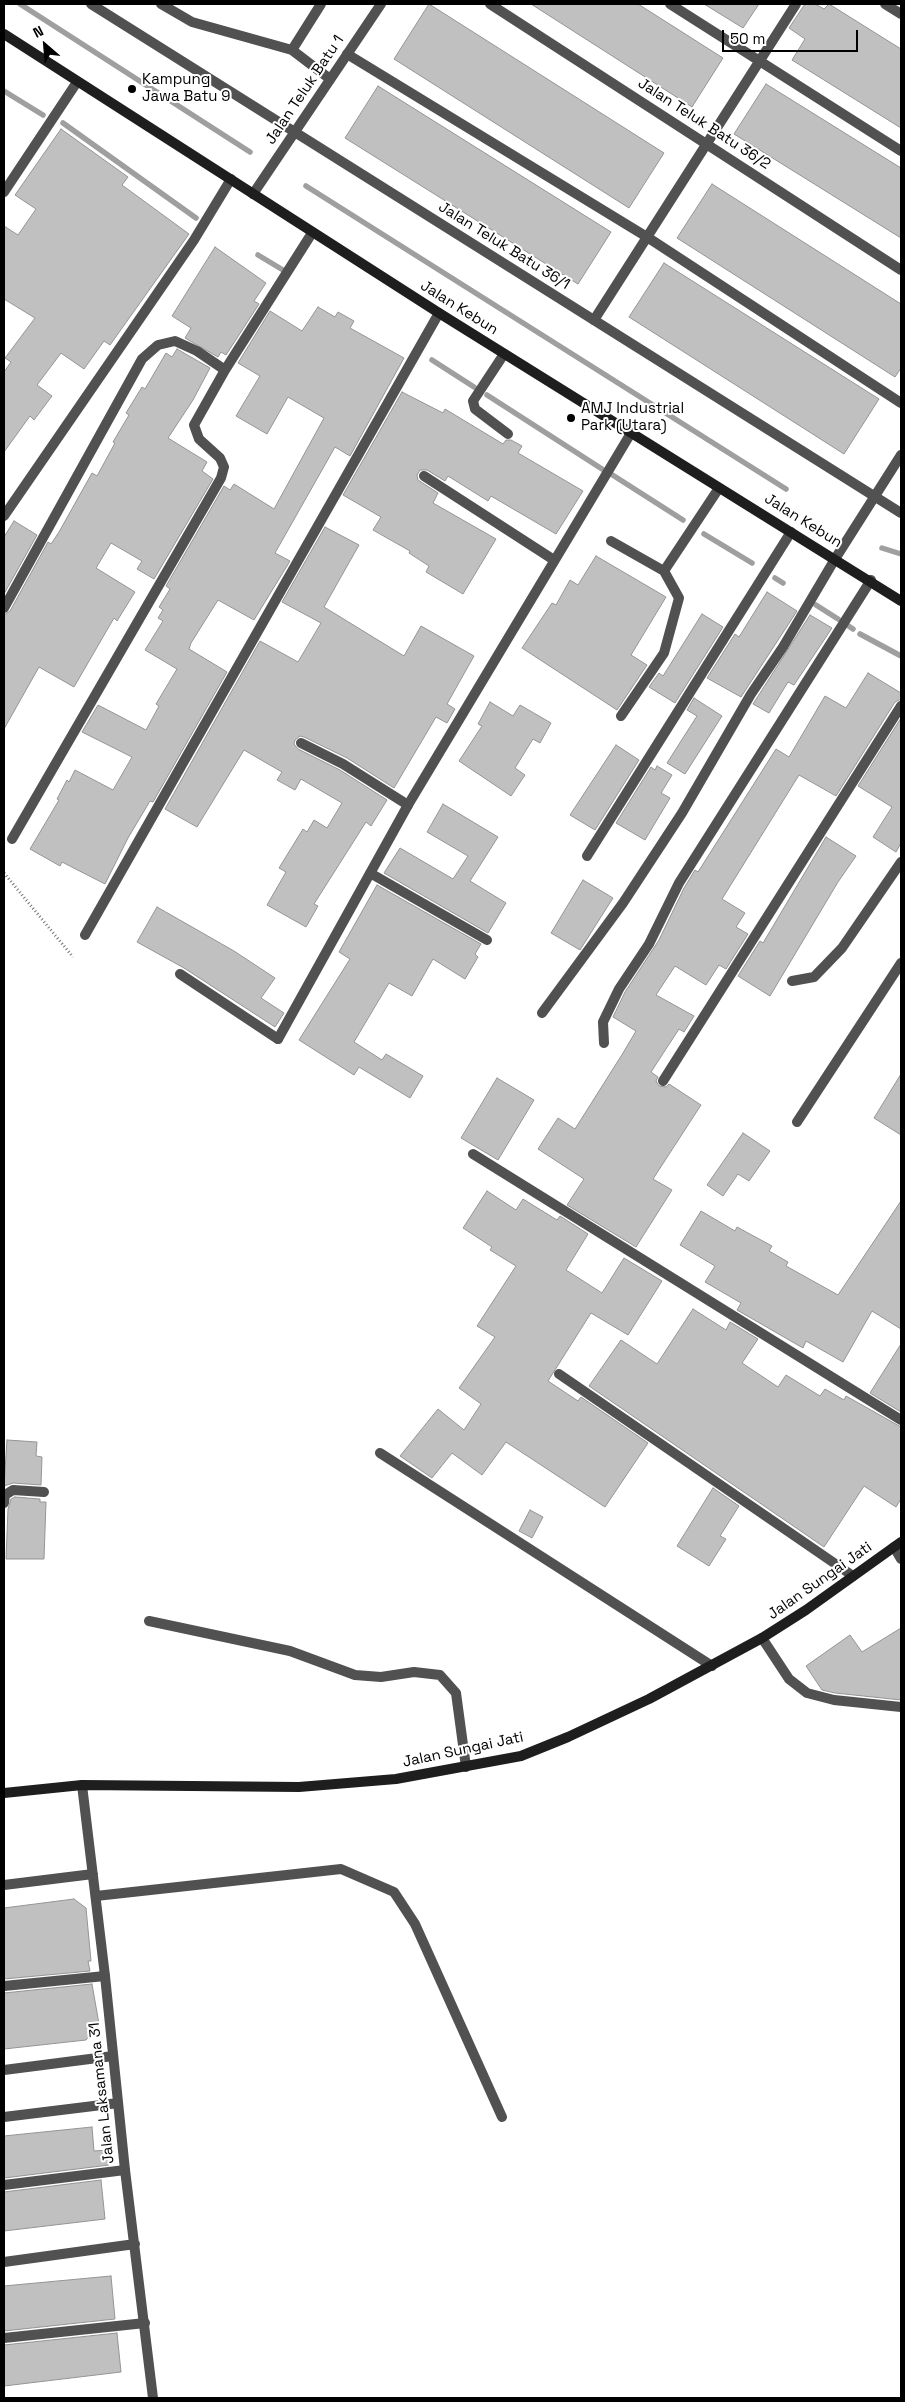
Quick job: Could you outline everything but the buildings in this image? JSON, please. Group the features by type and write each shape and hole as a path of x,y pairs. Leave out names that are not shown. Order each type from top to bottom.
{"main road":[{"name":"Jalan Kebun","path":"4,34 312,233 719,488 871,580 901,601"},
{"name":"Jalan Sungai Jati","path":"4,1793 82,1785 299,1787 396,1779 466,1768 521,1756 568,1737 712,1666 762,1638 898,1544"}],"street":[{"name":"Jalan Teluk Batu 36/1","path":"91,4 901,513"},
{"path":"162,4 192,22 292,50 330,79"},
{"path":"292,50 321,4"},
{"name":"Jalan Teluk Batu 1","path":"253,194 381,4"},
{"name":"Jalan Teluk Batu 36/2","path":"490,4 901,270"},
{"path":"670,4 901,152"},
{"path":"594,320 796,4"},
{"path":"885,4 901,14"},
{"path":"347,54 647,237 901,403"},
{"path":"4,192 77,82"},
{"path":"4,516 194,240 231,179"},
{"path":"12,839 221,478 224,467 220,458 199,439 194,425 225,370 312,233"},
{"path":"85,934 439,313"},
{"path":"4,608 142,359 158,345 175,341 197,351 225,370"},
{"path":"504,354 473,401 475,408 508,434"},
{"path":"180,974 278,1039 408,805 631,433"},
{"path":"542,1013 623,903 682,813 751,694 783,647 835,559 901,455"},
{"path":"424,476 554,560"},
{"path":"664,571 719,488"},
{"path":"587,856 791,532"},
{"path":"611,541 664,571 679,598 664,653 620,716"},
{"path":"604,1043 602,1022 619,989 649,944 679,883 871,580"},
{"path":"664,1081 901,706"},
{"path":"301,743 343,764 408,805"},
{"path":"792,981 814,977 842,948 901,862"},
{"path":"370,873 487,940"},
{"path":"797,1122 901,963"},
{"path":"473,1154 901,1420"},
{"path":"559,1374 853,1576"},
{"path":"380,1453 712,1666"},
{"path":"4,1503 5,1496 13,1490 44,1492"},
{"path":"898,1544 901,1560"},
{"path":"149,1621 290,1651 355,1675 381,1677 414,1672 440,1674 456,1693 466,1768"},
{"path":"762,1638 788,1679 807,1693 834,1700 901,1707"},
{"name":"Jalan Laksamana 31","path":"82,1785 105,1976 125,2170 153,2398"},
{"path":"96,1896 341,1869 394,1892 415,1924 502,2117"},
{"path":"4,1885 93,1874"},
{"path":"4,1986 105,1976"},
{"path":"4,2070 113,2056"},
{"path":"4,2116 118,2104"},
{"path":"4,2185 125,2170"},
{"path":"4,2262 135,2244"},
{"path":"4,2338 145,2323"}],"path":[{"path":"4,873 73,957"}],"waterway":[{"path":"20,4 250,152"},
{"path":"4,91 43,115"},
{"path":"63,123 196,218"},
{"path":"306,186 786,489"},
{"path":"258,255 283,270"},
{"path":"432,360 474,387"},
{"path":"487,395 602,469"},
{"path":"611,474 683,520"},
{"path":"704,534 752,563"},
{"path":"882,548 901,554"},
{"path":"775,578 783,583"},
{"path":"816,605 838,619"},
{"path":"847,625 853,629"},
{"path":"860,634 901,656"}],"place":[{"name":"Kampung Jawa Batu 9","path":"132,89"},
{"name":"AMJ Industrial Park (Utara)","path":"571,418"}]}
